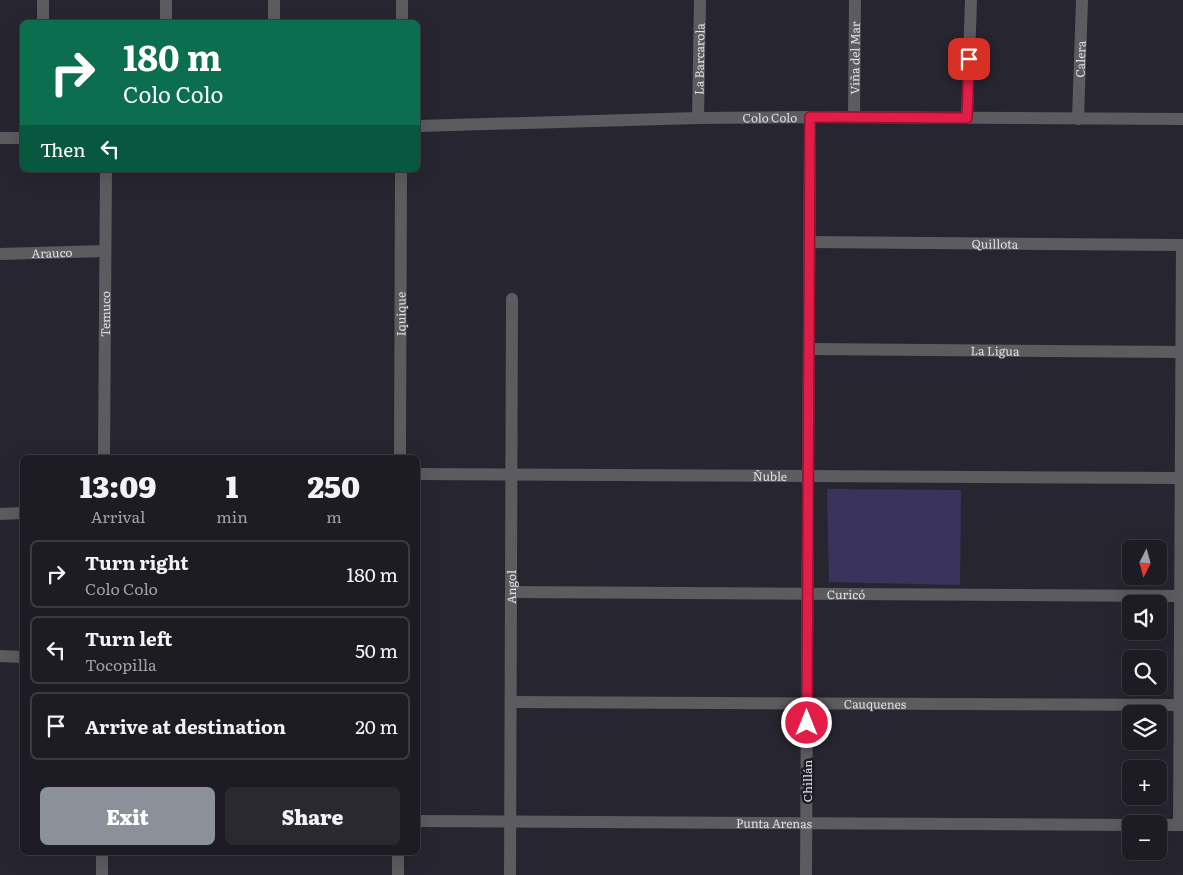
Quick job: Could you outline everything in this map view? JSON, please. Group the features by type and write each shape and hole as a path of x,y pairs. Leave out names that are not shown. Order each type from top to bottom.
{"street":[{"path":"43,0 43,20"},
{"path":"166,0 166,20"},
{"path":"274,0 274,20"},
{"path":"402,0 402,20"},
{"name":"La Barcarola","path":"698,118 700,0"},
{"name":"Viña del Mar","path":"854,117 855,0"},
{"path":"967,118 971,0"},
{"name":"Calera","path":"1078,118 1082,0"},
{"name":"Chillán","path":"806,875 810,117"},
{"name":"Colo Colo","path":"420,126 698,118 1183,119"},
{"path":"0,138 20,138"},
{"name":"Temuco","path":"104,455 106,172"},
{"name":"Iquique","path":"400,455 401,172"},
{"name":"Quillota","path":"810,242 1182,245 1181,352"},
{"name":"Arauco","path":"0,254 105,251"},
{"name":"Angol","path":"510,875 512,299"},
{"name":"La Ligua","path":"809,349 1181,352"},
{"path":"1167,825 1181,825 1179,705 1182,478 1181,352"},
{"name":"Ñuble","path":"420,474 1182,478"},
{"path":"0,514 20,513"},
{"name":"Curicó","path":"511,592 1180,596"},
{"path":"0,656 20,656"},
{"name":"Cauquenes","path":"511,702 1179,705"},
{"name":"Punta Arenas","path":"420,821 1122,825"},
{"path":"102,855 102,875"},
{"path":"398,855 398,875"}],"shaded area":[{"path":"827,489 961,490 960,585 829,582"}],"route":[{"path":"807,723 810,117 967,118 969,59"}]}
